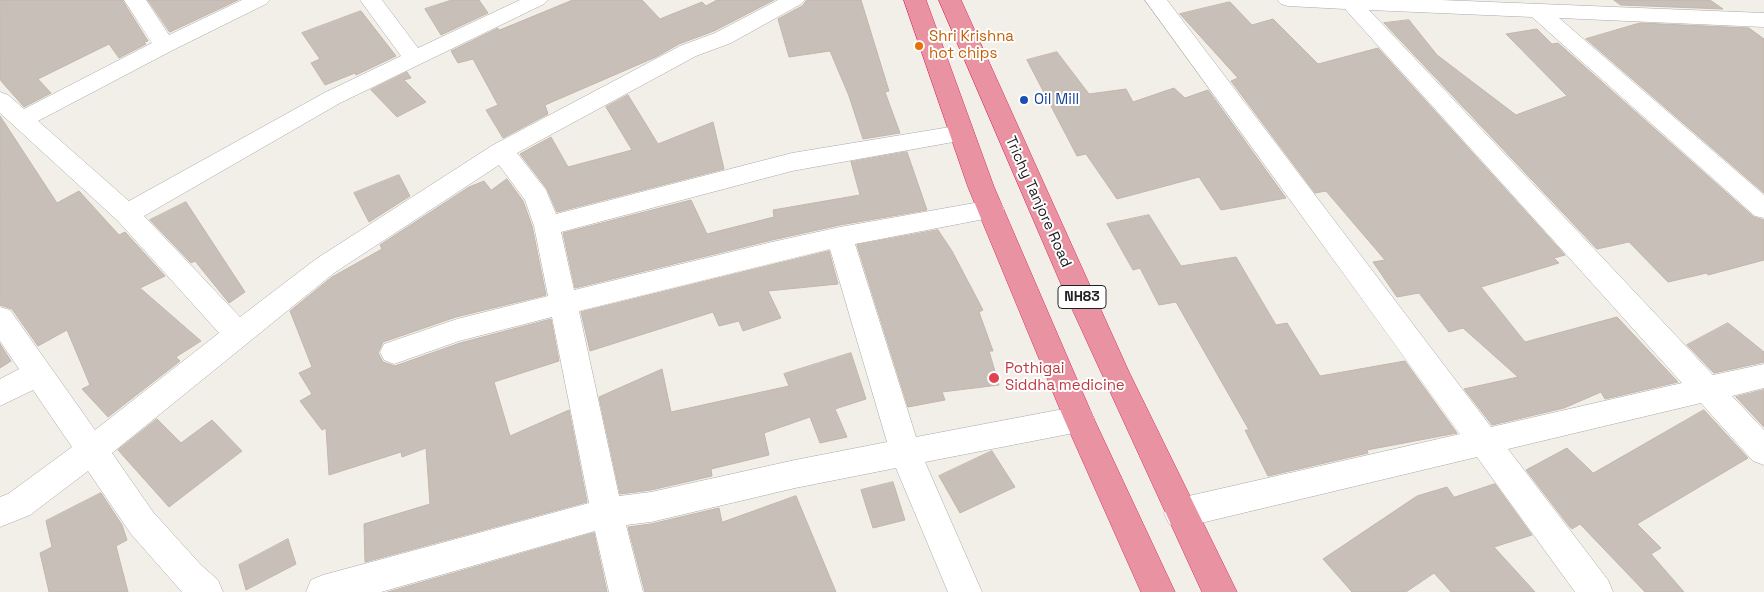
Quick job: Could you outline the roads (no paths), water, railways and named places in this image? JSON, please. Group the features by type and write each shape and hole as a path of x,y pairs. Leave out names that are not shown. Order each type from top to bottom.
{"highway":[{"path":"915,0 991,209 1079,419 1158,592"},
{"name":"Trichy Tanjore Road","path":"950,0 1028,179 1180,513 1220,592"}],"street":[{"path":"135,0 166,44"},
{"path":"371,0 414,58"},
{"path":"127,214 332,98 537,0"},
{"path":"0,512 19,504 93,450 338,257 502,152 688,51 723,38 794,0"},
{"path":"1156,0 1596,592"},
{"path":"1288,0 1755,20"},
{"path":"1720,0 1755,20 1764,33"},
{"path":"23,119 166,44 254,1"},
{"path":"1351,3 1764,451"},
{"path":"1538,11 1764,209"},
{"path":"0,100 127,214 238,334"},
{"path":"547,226 792,162 962,133"},
{"path":"502,152 537,197 547,226 607,513 626,592"},
{"path":"394,352 457,330 564,302 840,237 991,209"},
{"path":"840,237 905,452 965,592"},
{"path":"0,318 40,373 142,523 189,576 206,592"},
{"path":"0,393 40,373"},
{"path":"1180,513 1764,376"},
{"path":"323,592 607,513 651,507 794,474 1079,419"}],"place":[{"name":"Shri Krishna hot chips","path":"919,46"},
{"name":"Oil Mill","path":"1024,100"},
{"name":"Pothigai Siddha medicine","path":"994,378"}]}
